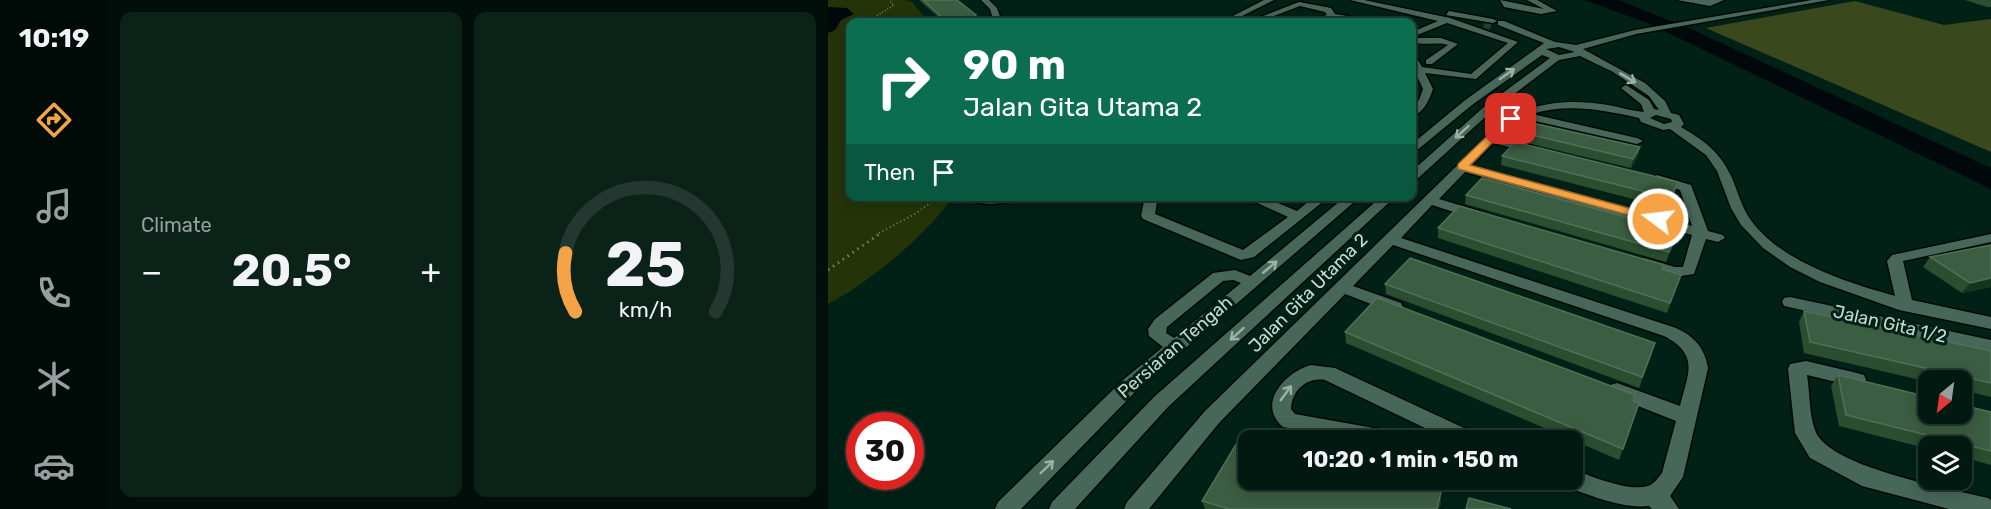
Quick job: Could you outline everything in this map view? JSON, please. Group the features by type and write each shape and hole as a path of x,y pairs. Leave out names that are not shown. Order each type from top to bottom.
{"street":[{"path":"985,0 993,8 997,18"},
{"path":"1233,18 1270,0"},
{"path":"1354,0 1445,21 1514,42 1473,76 1419,70"},
{"path":"1382,0 1458,15 1578,50 1654,94 1660,100 1670,120 1710,152 1719,164 1734,202 1746,222 1785,257 1834,282 1905,306 1991,323"},
{"path":"1504,0 1507,5 1530,10 1553,11 1531,0"},
{"path":"1681,0 1710,4 1720,0"},
{"path":"1416,146 1468,103 1542,49 1621,27 1690,14 1789,0"},
{"path":"1416,173 1489,108 1562,57 1578,50 1635,32 1825,0"},
{"path":"1263,18 1302,4 1328,10 1336,18"},
{"path":"1416,37 1458,15"},
{"path":"1324,18 1332,16"},
{"path":"1492,24 1611,79 1638,96 1645,102 1647,114 1645,120 1652,125 1670,120"},
{"path":"1416,39 1441,40 1454,44 1429,62"},
{"path":"1416,64 1428,89 1424,101 1416,109"},
{"path":"1519,114 1531,109 1573,103 1647,114"},
{"path":"1519,114 1637,141"},
{"name":"Jalan Gita Utama 2","path":"1141,508 1212,417 1462,167 1519,114"},
{"path":"1491,139 1546,152"},
{"path":"1462,167 1701,231 1718,238"},
{"path":"1630,259 1685,273 1691,269 1701,231 1686,188 1645,176"},
{"path":"1429,200 1485,217"},
{"path":"1151,201 1148,216 1241,255 1249,254 1318,201"},
{"path":"1261,201 1299,216"},
{"name":"Persiaran Tengah","path":"1006,509 1130,386 1174,346 1349,201"},
{"name":"Persiaran Tengah","path":"1060,509 1161,402 1384,201"},
{"path":"1905,306 1895,261 1897,258 1991,238"},
{"path":"1390,239 1670,332 1684,338 1694,347 1699,357 1699,368 1672,477 1663,489 1660,502 1623,495 1583,482"},
{"path":"1174,346 1158,336 1157,329 1161,322 1219,276 1235,275 1251,282"},
{"path":"1341,287 1408,312"},
{"name":"Jalan Gita 1/2","path":"1790,302 1991,346"},
{"path":"1873,384 1801,367 1796,372 1805,433 1817,452 1862,476 1988,509"},
{"path":"1335,430 1290,422 1283,416 1279,408 1280,400 1298,377 1317,371 1328,373 1449,430"},
{"path":"1598,383 1687,417"}],"path":[{"path":"871,18 894,5 889,0"},
{"path":"828,270 872,237 915,214 933,201"}],"green space":[{"path":"828,0 906,0 912,2 926,18 846,18 846,201 950,201 913,242 896,257 861,284 828,304"},
{"path":"1855,1 1944,25 1991,19 1991,152 1706,28"}],"shaded area":[{"path":"1584,0 1619,0 1693,30 1991,168 1991,189 1650,24"},
{"path":"828,7 847,8 854,14 841,20 835,30 828,33"}],"building":[{"path":"923,0 957,0 976,15 975,18 943,18"},
{"path":"1537,124 1640,147 1633,159 1528,134"},
{"path":"1515,142 1678,182 1671,198 1502,156"},
{"path":"1482,178 1678,231 1669,252 1466,195"},
{"path":"1459,206 1664,265 1662,269 1681,275 1670,303 1438,228"},
{"path":"1991,245 1991,278 1970,283 1930,257"},
{"path":"1410,258 1655,343 1642,377 1385,284"},
{"path":"1377,298 1635,395 1633,401 1639,403 1623,449 1583,432 1583,430 1578,430 1345,332"},
{"path":"1804,311 1991,351 1991,383 1972,379 1972,370 1934,370 1810,342"},
{"path":"1838,375 1918,394 1918,424 1972,424 1972,407 1991,412 1991,451 1972,446 1972,436 1931,436 1846,415"},
{"path":"1238,441 1238,490 1433,490 1441,492 1437,509 1229,509 1202,501"},
{"path":"1469,498 1511,509 1466,509"}],"tunnel":[{"path":"1484,24 1491,26"}],"route":[{"path":"1511,119 1462,167 1658,219"}]}
